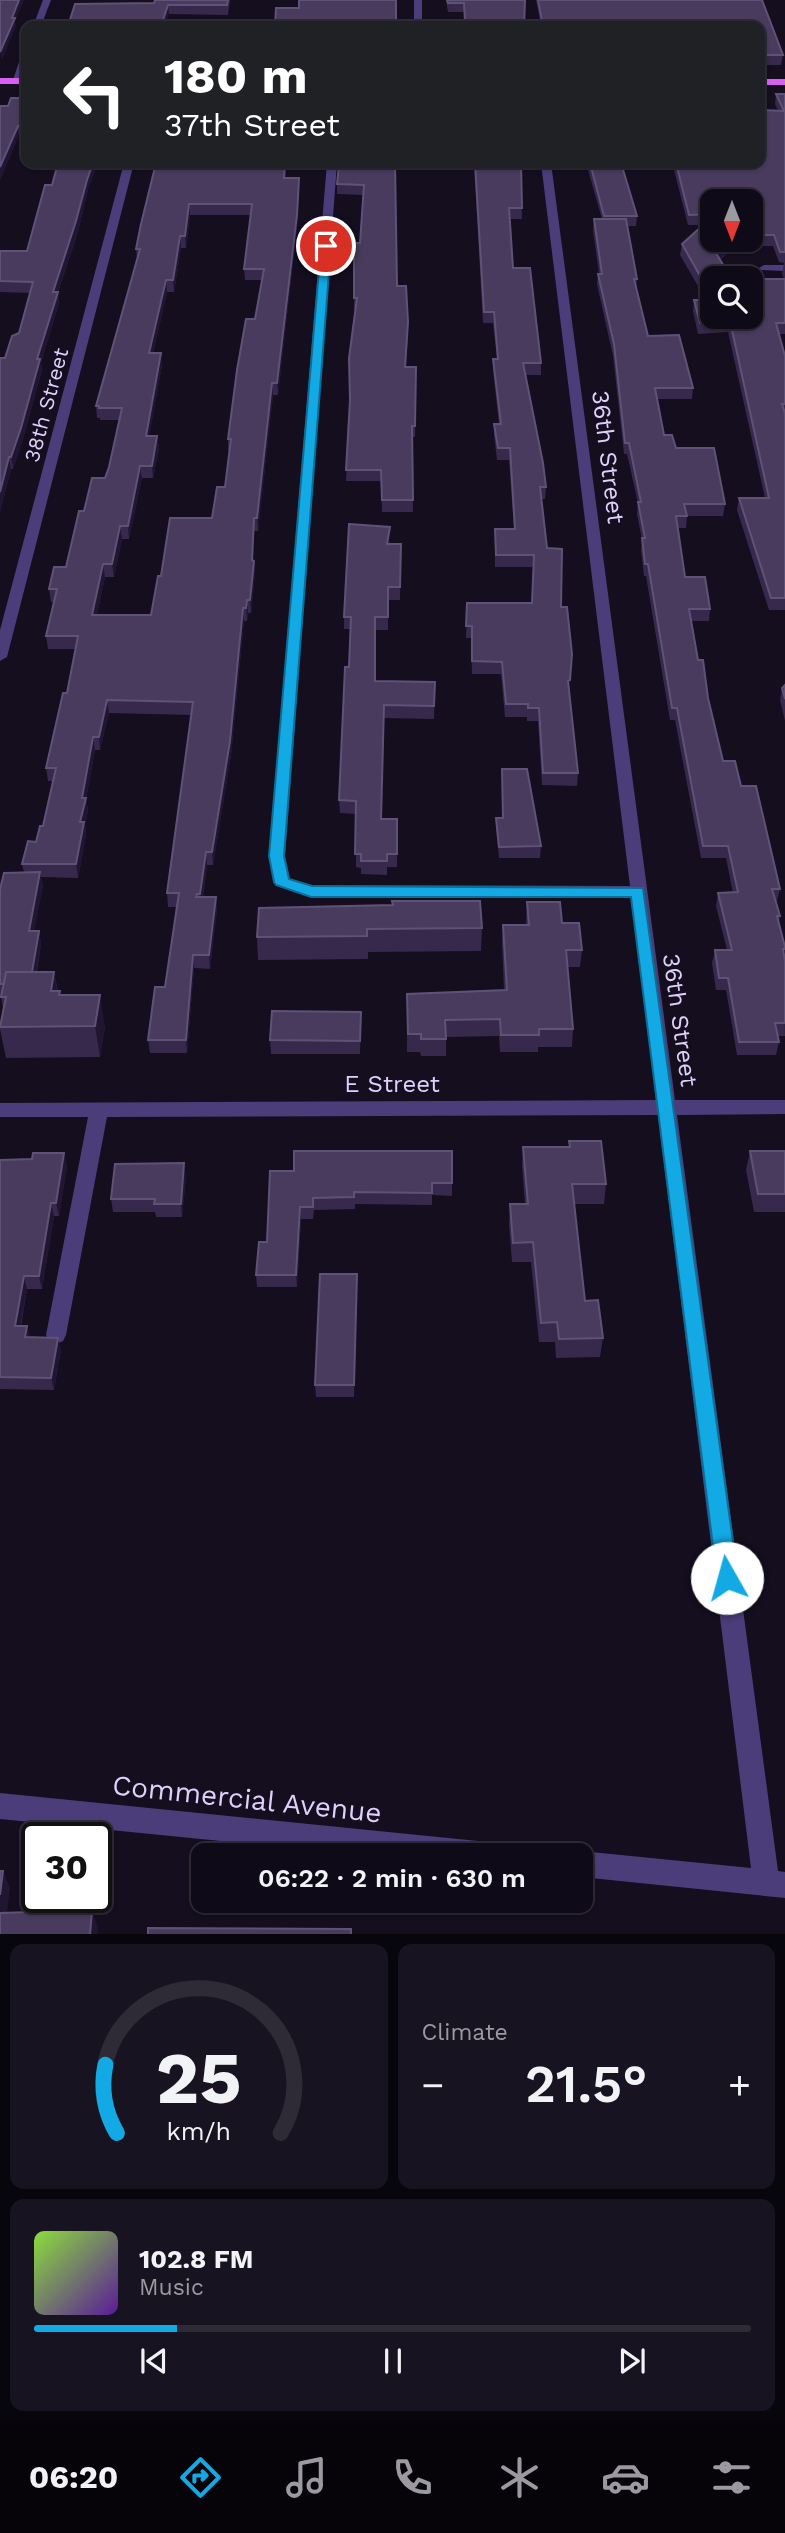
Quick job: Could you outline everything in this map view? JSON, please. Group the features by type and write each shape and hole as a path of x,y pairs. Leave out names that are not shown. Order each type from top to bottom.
{"main road":[{"path":"0,81 21,81"},
{"path":"765,82 785,82"}],"street":[{"path":"39,21 47,0"},
{"path":"418,0 418,21"},
{"path":"15,81 21,65"},
{"name":"38th Street","path":"0,657 128,168"},
{"path":"332,168 277,856 282,882 311,891 638,892"},
{"name":"36th Street","path":"548,168 638,892 776,1884"},
{"path":"764,268 785,268"},
{"name":"E Street","path":"0,1111 785,1107"},
{"path":"56,1335 99,1110"},
{"name":"Commercial Avenue","path":"0,1806 368,1843"},
{"path":"593,1865 776,1884"}],"building":[{"path":"0,0 19,0 12,18 15,18 0,52"},
{"path":"155,0 228,0 227,5 168,5 163,21 70,21 75,4 154,3"},
{"path":"299,0 396,0 396,21 275,21 276,8 299,8"},
{"path":"447,0 525,0 524,21 465,21 464,3 448,3"},
{"path":"538,0 762,0 783,55 765,55 765,21 542,21"},
{"path":"776,94 785,94 785,252 780,252 774,235 763,235 763,189 700,189 700,215 689,215 677,168 765,168 765,110 784,111"},
{"path":"11,98 21,98 21,126 18,126 0,167 0,106 8,106"},
{"path":"57,168 91,168 53,292 58,292 37,359 40,359 21,428 9,457 0,492 0,358 5,358 12,336 19,333 33,282 0,281 0,251 27,251 45,185 52,185"},
{"path":"155,168 285,168 284,178 299,178 277,383 272,383 257,518 254,518 250,600 247,600 246,608 243,608 230,741 212,852 206,852 200,894 196,897 216,897 209,955 193,955 186,1040 148,1040 155,987 165,987 179,893 167,893 193,702 107,700 99,737 93,737 82,798 86,798 80,822 84,822 76,864 22,864 28,841 36,842 40,826 43,826 56,768 46,768 63,693 67,693 78,636 46,636 57,589 49,589 54,567 66,567 79,511 84,511 92,478 105,478 109,467 122,408 96,406 140,249 136,249","holes":["189,204 252,204 244,269 264,269 255,319 246,319 228,439 231,439 225,487 217,487 212,518 170,518 161,576 158,576 151,615 92,615 103,564 112,564 120,526 128,526 140,466 152,466 157,436 146,436 161,353 149,353 166,280 173,280 180,236 185,236"]},
{"path":"339,168 395,168 397,286 406,286 408,322 405,367 416,367 415,426 412,426 413,500 382,500 381,470 346,470 350,400 349,358 357,298 354,298 354,243 360,243 364,185 337,184"},
{"path":"475,168 521,168 522,208 509,208 513,268 530,268 541,363 523,363 543,463 546,487 540,487 547,548 562,549 561,607 567,607 572,654 568,681 578,773 543,773 539,708 528,708 528,704 506,704 502,662 472,661 472,626 466,626 467,603 532,603 534,555 496,555 495,529 515,529 510,448 498,448 494,424 501,424 493,359 498,359 494,312 484,312"},
{"path":"591,168 623,168 637,216 604,216"},
{"path":"594,219 626,219 637,279 634,279 648,336 679,335 693,388 655,388 664,435 672,435 676,448 714,448 725,504 684,504 687,516 676,516 685,577 705,577 710,609 689,609 698,660 703,660 708,698 723,761 735,761 741,786 756,786 780,889 772,889 785,947 785,1023 775,1023 779,1042 739,1042 728,978 719,978 715,950 732,950 718,893 738,892 728,846 703,846 677,708 672,708 648,564 645,564 642,538 645,538 638,502 641,502 629,443 625,443 614,344 598,274 602,274"},
{"path":"700,228 700,252 717,252 724,266 700,266 700,276 682,244"},
{"path":"763,279 785,279 785,323 776,323 785,356 785,404 782,404 785,413 785,598 771,598 739,498 769,498 732,329 763,329"},
{"path":"694,300 700,300 700,323"},
{"path":"349,524 390,527 387,544 401,544 400,587 388,587 388,617 375,617 375,681 435,682 434,706 384,705 381,819 397,819 397,854 387,854 387,861 361,861 361,854 355,854 356,801 339,800 345,667 349,667 351,617 344,617"},
{"path":"502,769 527,769 541,846 499,847 496,818 503,818"},
{"path":"40,872 29,931 39,931 32,972 6,972 4,984 0,984 0,889 4,873"},
{"path":"392,901 480,901 482,928 367,929 367,936 257,937 259,908 393,905"},
{"path":"527,902 560,902 562,923 579,923 582,950 566,950 573,1029 539,1029 539,1035 501,1035 500,1019 445,1020 446,1039 421,1039 421,1034 408,1034 407,994 507,990 503,925 529,925"},
{"path":"6,972 54,972 51,991 60,991 59,995 100,995 95,1026 0,1027 6,997 1,997"},
{"path":"272,1011 361,1012 360,1041 270,1040"},
{"path":"569,1141 601,1141 606,1184 572,1184 585,1301 598,1300 603,1338 559,1339 557,1322 541,1323 533,1242 513,1243 510,1204 528,1204 523,1147 570,1147"},
{"path":"294,1151 452,1151 452,1183 432,1183 432,1193 354,1192 354,1197 313,1198 313,1207 300,1207 296,1275 256,1275 259,1242 267,1242 270,1171 294,1171"},
{"path":"750,1151 785,1151 785,1194 758,1194"},
{"path":"33,1153 64,1153 56,1203 51,1203 39,1276 24,1276 15,1326 27,1326 25,1337 58,1338 51,1378 0,1377 0,1160 32,1159"},
{"path":"184,1163 181,1204 154,1204 155,1199 111,1199 115,1164"},
{"path":"320,1274 357,1274 354,1385 315,1385"},
{"path":"0,1871 3,1871 0,1895"},
{"path":"0,1913 92,1913 90,1934 0,1934"},
{"path":"148,1928 351,1929 351,1934 148,1934"}],"route":[{"path":"326,246 277,856 282,882 311,891 638,892 727,1578"}]}
